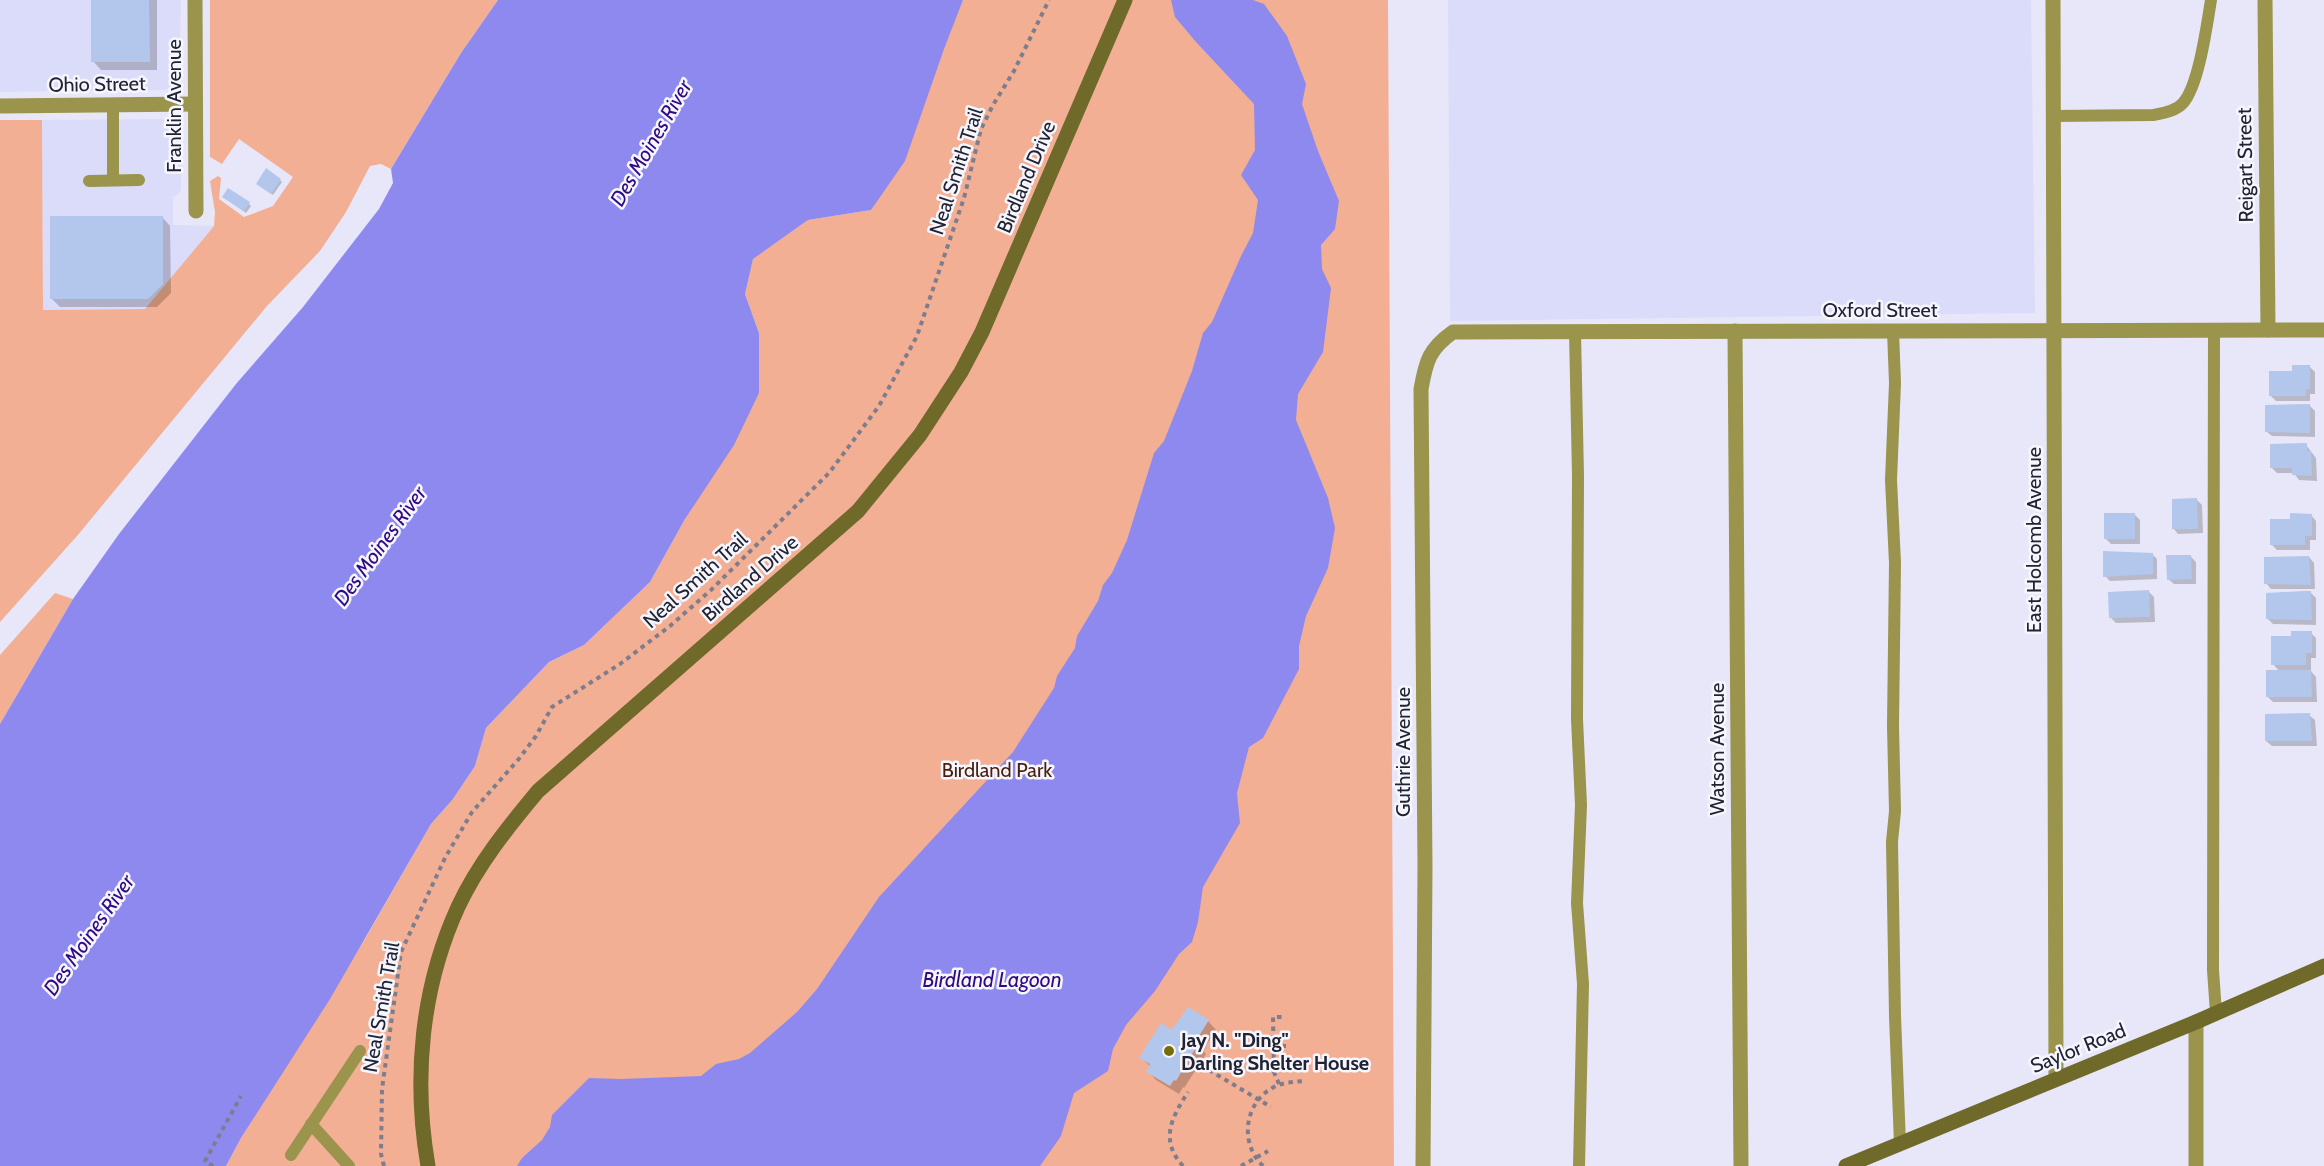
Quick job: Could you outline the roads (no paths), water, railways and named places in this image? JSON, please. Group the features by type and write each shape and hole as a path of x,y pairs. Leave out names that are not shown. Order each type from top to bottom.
{"street":[{"name":"Franklin Avenue","path":"195,0 196,211"},
{"name":"Birdland Drive","path":"428,1166 422,1123 420,1060 430,990 458,907 481,866 508,827 538,791 858,511 902,461 939,408 982,332 1125,0"},
{"name":"East Holcomb Avenue","path":"2053,0 2056,1079"},
{"name":"Reigart Street","path":"2265,0 2268,330"},
{"name":"Ohio Street","path":"0,106 195,104"},
{"name":"Oxford Street","path":"1439,342 1453,332 2324,330"},
{"name":"Watson Avenue","path":"1736,331 1741,1166"},
{"name":"Guthrie Avenue","path":"1423,1166 1425,854 1421,389 1425,362 1439,342"},
{"name":"Saylor Road","path":"1846,1166 2196,1022 2324,966"},
{"path":"2196,1022 2196,1166"}],"lane":[{"path":"2054,116 2153,114 2167,112 2184,103 2197,73 2211,0"},
{"path":"113,105 113,180"},
{"path":"89,181 139,180"},
{"path":"2214,329 2213,970 2216,1013"},
{"path":"1893,331 1895,382 1891,480 1895,563 1892,842 1894,1016 1900,1143"},
{"path":"1575,332 1578,476 1577,719 1581,805 1577,903 1583,984 1579,1166"},
{"path":"291,1155 360,1051"},
{"path":"311,1124 349,1166"}],"water":[{"name":"Des Moines River","path":"498,0 963,0 905,161 871,210 808,220 753,259 745,294 759,333 759,393 734,445 685,519 650,582 584,645 549,662 486,728 475,766 453,799 431,824 330,999 241,1138 226,1166 0,1166 0,724 73,599 119,534 236,384 303,307 379,209 393,183 391,169 461,53"},
{"name":"Birdland Lagoon","path":"1171,0 1253,0 1264,4 1287,36 1306,84 1302,104 1318,151 1339,201 1335,229 1321,245 1322,269 1331,288 1323,352 1298,394 1296,420 1328,498 1335,528 1328,568 1306,616 1299,646 1299,669 1263,738 1249,747 1237,793 1240,823 1203,887 1198,922 1192,942 1179,954 1155,991 1126,1025 1113,1049 1108,1071 1074,1093 1061,1136 1040,1166 517,1166 522,1158 542,1140 550,1127 552,1115 589,1078 701,1076 716,1064 739,1059 750,1053 797,1012 817,989 879,897 1013,752 1054,688 1057,676 1075,648 1077,636 1098,601 1103,585 1112,573 1127,540 1154,453 1164,441 1192,371 1203,333 1212,322 1253,233 1258,200 1241,175 1255,150 1254,104 1175,17"}],"place":[{"name":"Jay N. \"Ding\" Darling Shelter House","path":"1169,1051"}],"park label":[{"name":"Birdland Park","path":"997,770"}]}
